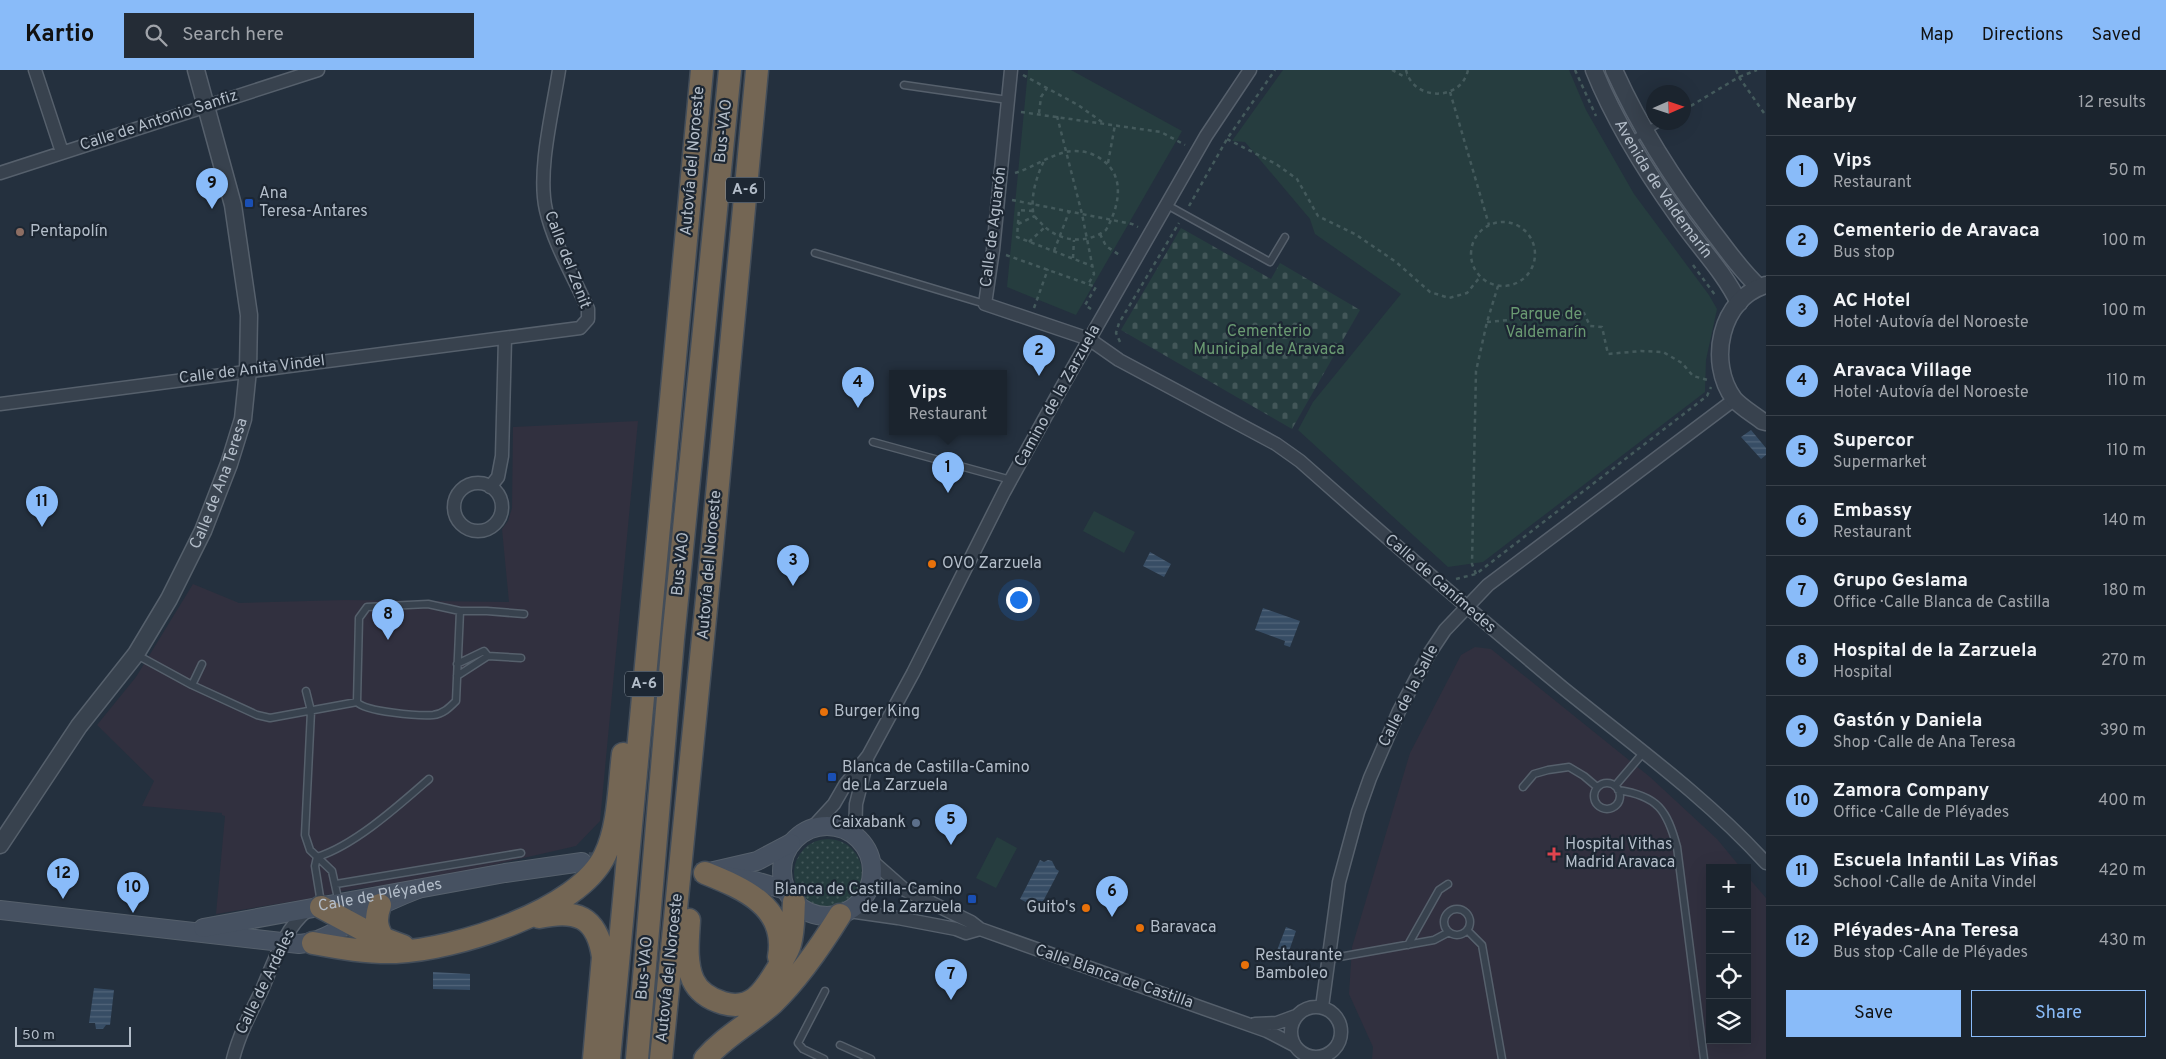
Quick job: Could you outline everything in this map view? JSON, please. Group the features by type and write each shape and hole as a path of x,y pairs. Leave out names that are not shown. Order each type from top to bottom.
{"highway":[{"name":"Autovía del Noroeste","path":"610,1059 702,70"},
{"name":"Bus-VAO","path":"637,1059 673,639 730,70"},
{"name":"Autovía del Noroeste","path":"661,1059 757,70"},
{"path":"734,310 756,225 771,70"},
{"path":"514,923 558,901 590,878 605,855 611,840 617,807 645,555 679,310"},
{"path":"712,548 718,593 717,610 689,919 688,950 693,980 699,990 708,997 727,1004 749,1002 757,998 770,984 790,944 790,896"},
{"path":"705,873 745,890 765,906 776,925 780,940 780,952 776,970"},
{"path":"380,905 378,927 385,941"},
{"path":"323,913 385,941 428,950"},
{"path":"309,943 357,950 394,952 428,950 514,923 556,913 568,913 581,918 590,924 597,934 603,957 594,1059"},
{"path":"705,1059 722,1042 774,1002 844,913"}],"main road":[{"path":"705,873 757,861 791,843 812,828 839,827 855,835 862,842 871,860 872,878 866,895 858,904 844,913 830,916 815,915 801,908 790,896 783,878 782,866 791,843"},
{"name":"Calle de Pléyades","path":"180,930 323,913 418,889 582,862"},
{"path":"705,873 755,881 790,896"},
{"path":"309,943 325,938 323,913 380,905 418,889"},
{"name":"Calle de Pléyades","path":"0,910 283,943 309,943"}],"street":[{"path":"35,70 62,152"},
{"name":"Calle de Ana Teresa","path":"0,844 79,726 136,654 169,599 203,531 229,464 243,419 248,370 249,315 234,205 196,70"},
{"name":"Calle de Antonio Sanfiz","path":"0,173 318,70"},
{"name":"Calle del Zenit","path":"559,70 545,164 544,187 546,209 552,230 588,309 588,319 580,328"},
{"name":"Camino de la Zarzuela","path":"812,828 834,804 845,785 868,756 913,673 1011,480 1089,339 1197,151 1250,70"},
{"name":"Avenida de Valdemarín","path":"1594,70 1628,141 1678,216 1731,286 1738,302"},
{"name":"Avenida de Valdemarín","path":"1614,70 1645,132 1693,206 1746,275 1763,286"},
{"name":"Calle de Aguarón","path":"1016,72 1007,105 993,250 985,304 1089,339"},
{"path":"1763,286 1738,302 1724,326 1719,355 1722,377 1735,399 1762,421 1766,422"},
{"name":"Calle de Anita Vindel","path":"0,404 580,328"},
{"path":"490,487 498,478 502,456 505,338"},
{"name":"Calle de Ganímedes","path":"1089,339 1119,360 1276,444 1300,461 1466,607 1694,795 1766,863"},
{"name":"Calle de la Salle","path":"1322,1007 1327,959 1346,850 1386,737 1413,682 1445,630 1488,585 1735,399"},
{"name":"Camino de la Zarzuela","path":"855,835 856,804 868,756"},
{"name":"Calle Blanca de Castilla","path":"871,860 905,890 971,922 980,929 1267,1030 1294,1045"},
{"path":"309,943 297,934 295,928 323,913"},
{"name":"Calle de Ardales","path":"232,1059 241,1033 283,943 323,913"},
{"name":"Calle Blanca de Castilla","path":"844,913 908,920 956,929 966,933 980,929"},
{"path":"1322,1007 1335,1015 1341,1029 1339,1044 1329,1057 1313,1058 1305,1055 1294,1045 1291,1030 1296,1016 1308,1008 1322,1007"},
{"name":"Calle Blanca de Castilla","path":"1248,1024 1277,1023 1296,1016"}],"lane":[{"path":"904,85 1007,105"},
{"path":"1628,141 1648,130"},
{"path":"1167,205 1270,262 1285,237"},
{"path":"815,253 985,304"},
{"path":"873,442 1011,480"},
{"path":"460,611 456,701 448,710 434,715 380,711 360,706 357,702 359,618 367,607 428,604 460,611 524,614"},
{"path":"457,664 484,651 488,656"},
{"path":"136,654 192,685 257,716 270,718 357,702"},
{"path":"456,676 488,656 521,658"},
{"path":"192,685 202,664"},
{"path":"306,691 311,711 306,836 310,850 332,871 336,884 323,913"},
{"path":"1617,788 1642,753"},
{"path":"1523,787 1534,774 1569,767 1584,776 1597,788"},
{"path":"317,857 329,853 385,817 429,779"},
{"path":"1617,788 1620,795 1613,807 1603,808 1596,802 1595,792 1597,788 1606,783 1646,797 1664,812 1671,825 1677,847 1704,1059"},
{"path":"336,884 521,852"},
{"path":"317,857 315,866 323,913"},
{"path":"1408,945 1439,890 1448,884"},
{"path":"1450,910 1465,911 1470,920 1467,930 1458,935 1449,932 1444,918 1450,910"},
{"path":"1467,930 1482,945 1502,1059"},
{"path":"1327,959 1434,940 1449,932"},
{"path":"824,1059 804,1050 798,1043 825,990"},
{"path":"840,1045 872,1059"}],"path":[{"path":"1126,347 1119,342 1116,333 1118,323 1227,139 1275,70"},
{"path":"1392,70 1407,76"},
{"path":"1406,70 1407,76 1414,86 1425,93 1438,95 1450,92 1460,84 1468,70"},
{"path":"1575,70 1600,124"},
{"path":"1736,70 1766,116"},
{"path":"1691,106 1739,77 1757,70"},
{"path":"1016,72 1078,104 1103,122"},
{"path":"1039,114 1041,97 1046,88"},
{"path":"1450,92 1489,225"},
{"path":"1007,105 1039,114 1161,132 1197,151"},
{"path":"1056,116 1082,214 1094,274 1089,282"},
{"path":"1108,163 1116,124"},
{"path":"1227,139 1276,164 1297,179 1318,216 1355,234 1396,262 1430,292 1449,298 1466,293 1480,277"},
{"path":"1000,173 1016,174 1044,161 1066,152 1082,151 1094,155 1108,163 1115,175 1118,192 1117,205 1106,230 1086,239 1074,240 1060,236 1044,227 1033,212 1039,172 1044,161"},
{"path":"998,198 1132,224 1150,234"},
{"path":"1033,212 1019,210 1017,237 1092,266"},
{"path":"1054,251 1069,212"},
{"path":"1018,224 1035,216"},
{"path":"1509,222 1518,226 1532,240 1536,250 1536,260 1526,278 1513,285 1498,286 1488,283 1474,269 1471,259 1474,239 1489,225 1509,222"},
{"path":"1029,242 1044,227"},
{"path":"1100,234 1106,246 1133,264"},
{"path":"1073,258 1074,240"},
{"path":"993,250 1096,286 1084,306 1104,315"},
{"path":"1690,260 1716,297"},
{"path":"1029,319 1048,269"},
{"path":"1488,585 1476,574 1472,564 1476,371 1487,322 1498,286"},
{"path":"1450,576 1455,579 1466,578 1476,574 1707,396 1712,381 1693,376 1682,363 1663,352 1641,351 1608,354 1602,327 1590,326 1584,313 1487,322"}],"shaded area":[{"path":"638,421 600,821 576,846 445,876 337,892 320,897 216,914 225,816 222,813 142,806 154,781 97,725 136,677 193,584 239,603 345,600 509,602 502,529 508,521 512,508 513,427"},
{"path":"1751,430 1766,448 1766,455 1761,459 1741,437"},
{"path":"1150,552 1171,564 1164,577 1143,566"},
{"path":"1263,608 1300,621 1290,647 1284,645 1285,641 1255,630"},
{"name":"Hospital Vithas Madrid Aravaca","path":"1475,647 1491,649 1650,777 1717,839 1738,864 1706,864 1706,1044 1751,1044 1751,881 1766,898 1766,1059 1372,1059 1373,1047 1349,994 1352,947 1410,753 1461,655"},
{"path":"1040,860 1044,862 1052,861 1059,871 1039,909 1020,899"},
{"path":"1286,927 1296,931 1287,957 1276,953"},
{"path":"433,972 470,974 470,990 433,989"},
{"path":"94,988 114,990 110,1025 106,1025 103,1029 96,1029 95,1023 89,1023"}],"green space":[{"path":"1028,70 1071,70 1182,131 1076,315 1007,287"},
{"name":"Parque de Valdemarín","path":"1283,70 1569,70 1586,110 1634,194 1709,295 1717,309 1706,360 1705,392 1483,562 1448,567 1298,430 1313,402 1401,294 1315,234 1310,219 1245,142 1232,141"},
{"name":"Cementerio Municipal de Aravaca","path":"1181,228 1271,279 1280,263 1360,310 1292,429 1121,330"},
{"path":"1094,511 1135,532 1124,553 1083,531"},
{"path":"997,837 1017,848 996,888 976,878"},
{"path":"828,839 841,842 852,849 859,860 862,873 859,886 852,897 841,904 828,907 815,904 804,897 797,886 794,873 797,860 804,849 815,842"}],"tunnel":[{"path":"588,861 705,873"}],"place":[{"name":"Ana Teresa-Antares","path":"249,203"},
{"name":"Gastón y Daniela","path":"212,209"},
{"name":"Pentapolín","path":"20,232"},
{"name":"Cementerio de Aravaca","path":"1039,376"},
{"name":"Aravaca Village","path":"858,408"},
{"name":"Vips","path":"948,493"},
{"name":"Escuela Infantil Las Viñas","path":"42,527"},
{"name":"OVO Zarzuela","path":"932,564"},
{"name":"AC Hotel","path":"793,586"},
{"name":"Hospital de la Zarzuela","path":"388,640"},
{"name":"Burger King","path":"824,712"},
{"name":"Blanca de Castilla-Camino de La Zarzuela","path":"832,777"},
{"name":"Caixabank","path":"916,823"},
{"name":"Supercor","path":"951,845"},
{"name":"Hospital Vithas Madrid Aravaca","path":"1554,854"},
{"name":"Pléyades-Ana Teresa","path":"63,899"},
{"name":"Blanca de Castilla-Camino de la Zarzuela","path":"972,899"},
{"name":"Guito's","path":"1086,908"},
{"name":"Zamora Company","path":"133,913"},
{"name":"Embassy","path":"1112,917"},
{"name":"Baravaca","path":"1140,928"},
{"name":"Restaurante Bamboleo","path":"1245,965"},
{"name":"Grupo Geslama","path":"951,1000"}]}
